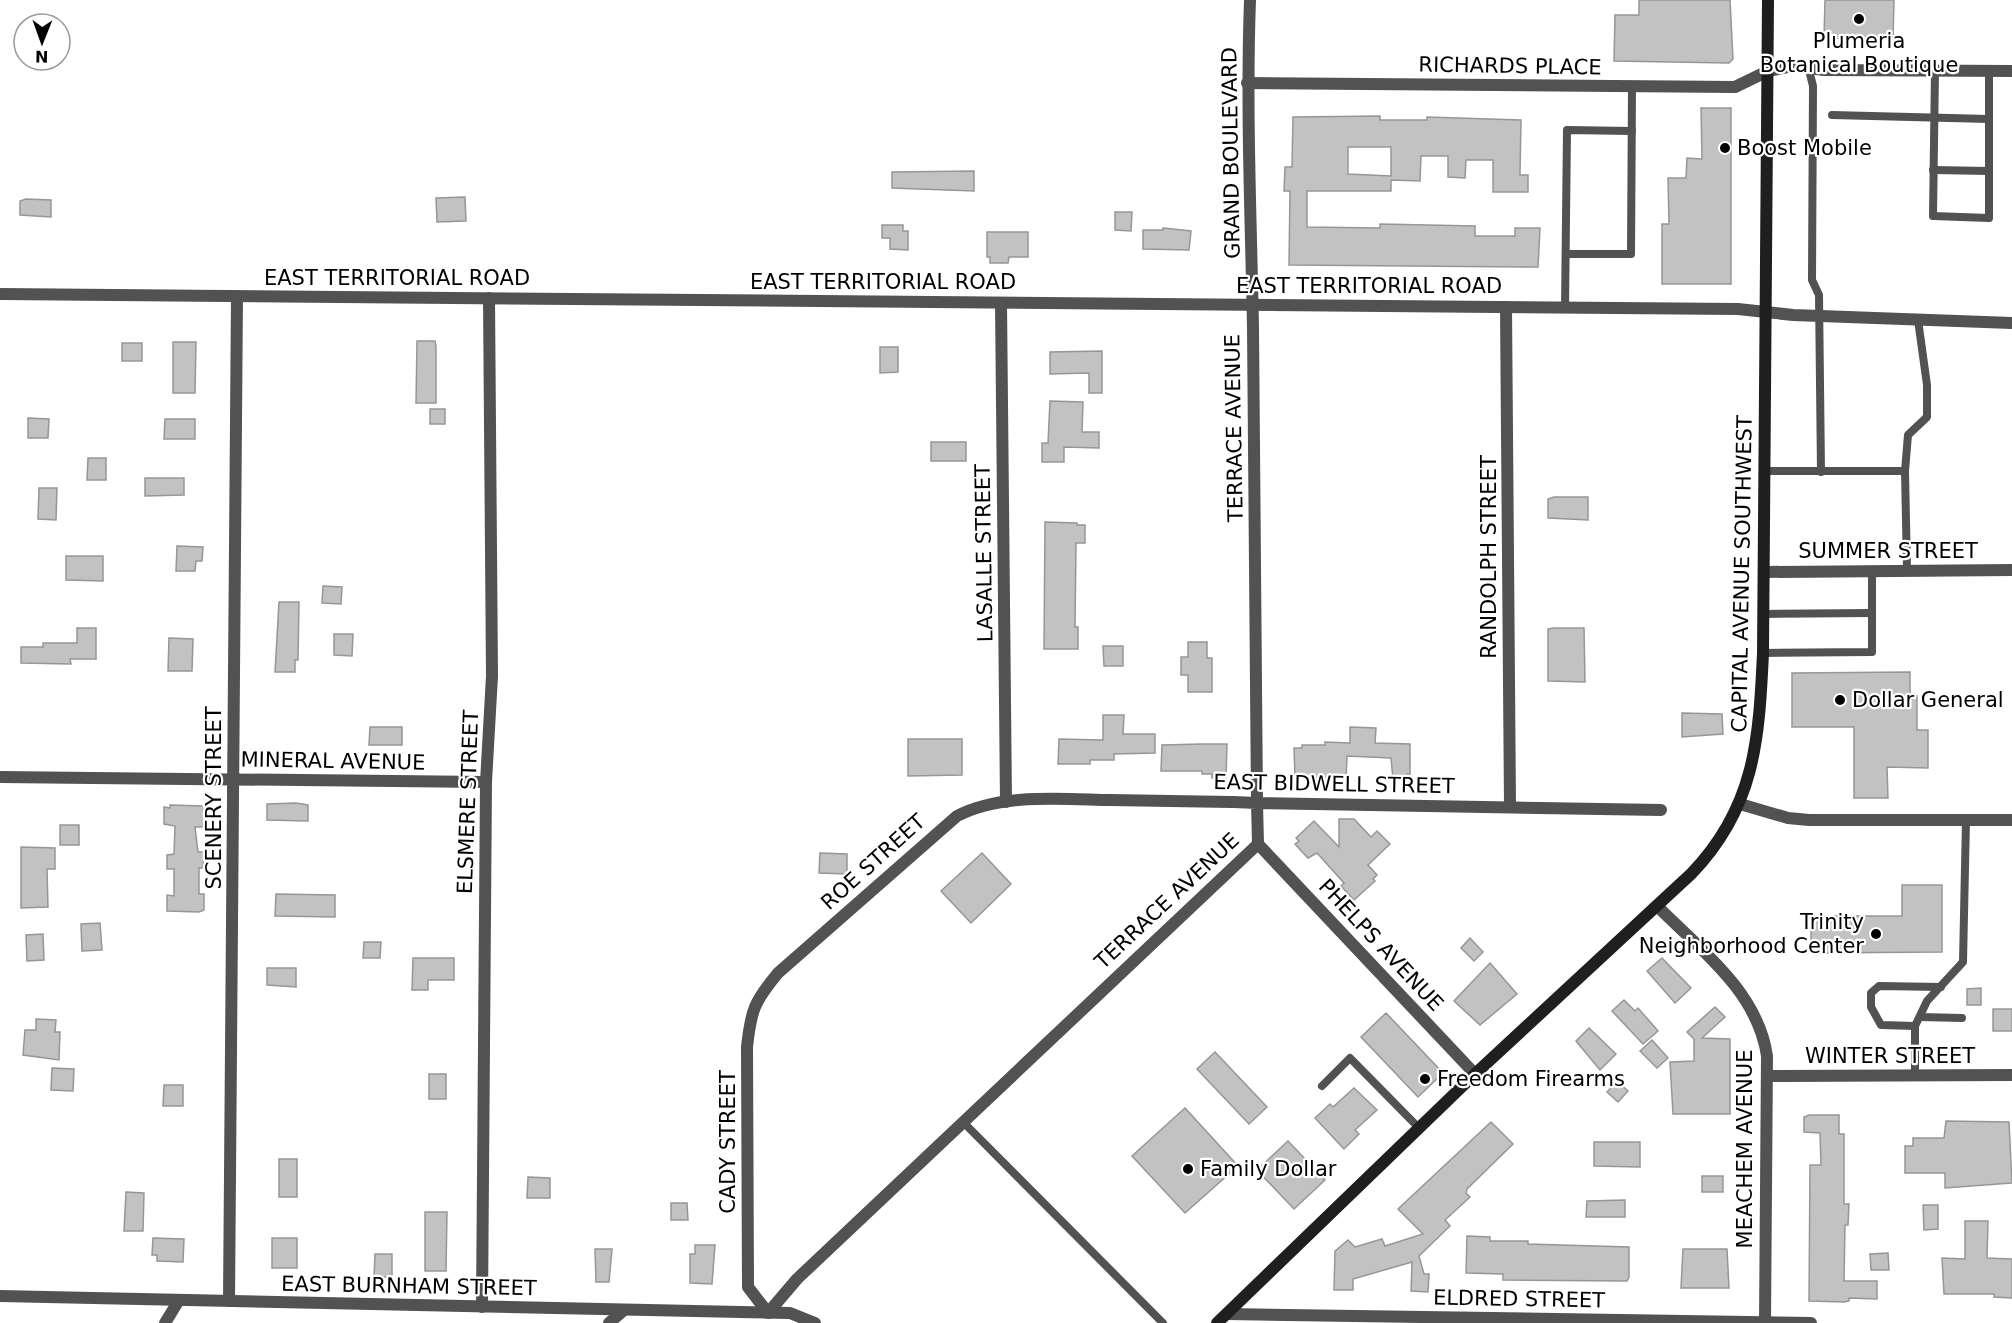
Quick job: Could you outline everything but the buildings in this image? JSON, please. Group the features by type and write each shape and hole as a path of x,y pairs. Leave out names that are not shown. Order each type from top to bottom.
{"main road":[{"name":"CAPITAL AVENUE SOUTHWEST","path":"1217,1323 1475,1074 1705,860 1730,825 1740,804 1758,743 1763,653 1768,0"}],"street":[{"name":"GRAND BOULEVARD","path":"1250,0 1247,83 1252,305"},
{"path":"1768,70 1808,66 1824,70 2012,71"},
{"name":"RICHARDS PLACE","path":"1247,83 1736,87 1768,70"},
{"name":"EAST TERRITORIAL ROAD","path":"0,294 1738,309 1918,320 2012,322"},
{"name":"SCENERY STREET","path":"229,1301 237,296"},
{"name":"ELSMERE STREET","path":"482,1307 486,782 492,676 489,298"},
{"name":"LASALLE STREET","path":"1001,303 1006,802"},
{"name":"TERRACE AVENUE","path":"768,1313 797,1280 1258,844 1252,305"},
{"name":"RANDOLPH STREET","path":"1506,307 1510,807"},
{"name":"SUMMER STREET","path":"1764,572 2012,570"},
{"name":"MINERAL AVENUE","path":"0,777 486,782"},
{"name":"EAST BIDWELL STREET","path":"1006,802 1065,799 1661,810"},
{"name":"ROE STREET","path":"778,973 947,823 967,811 1006,802"},
{"path":"1740,804 1798,819 2012,820"},
{"name":"PHELPS AVENUE","path":"1258,844 1475,1074"},
{"name":"MEACHEM AVENUE","path":"1657,906 1717,967 1749,1004 1763,1035 1767,1076 1765,1322"},
{"name":"CADY STREET","path":"768,1313 748,1287 747,1047 751,1014 760,995 778,973"},
{"name":"WINTER STREET","path":"1767,1076 2012,1075"},
{"name":"EAST BURNHAM STREET","path":"0,1296 768,1313 797,1314 815,1323"},
{"path":"165,1323 179,1300"},
{"path":"609,1323 624,1310"},
{"name":"ELDRED STREET","path":"1227,1314 1811,1323"}],"lane":[{"path":"1808,66 1813,86 1812,280 1819,295 1820,315 1821,472"},
{"path":"1935,70 1932,216 1989,218 1989,71"},
{"path":"1566,254 1631,254 1632,87"},
{"path":"1832,115 1989,119"},
{"path":"1566,308 1566,130 1632,131"},
{"path":"1933,170 1989,171"},
{"path":"1907,570 1905,471 1908,435 1927,417 1927,385 1918,320"},
{"path":"1765,471 1905,471"},
{"path":"1763,653 1872,652 1872,570"},
{"path":"1764,614 1872,613"},
{"path":"1915,1076 1915,1026 1928,1001 1963,962 1966,820"},
{"path":"1915,1026 1881,1026 1871,1007 1871,993 1879,986 1941,987"},
{"path":"1920,1017 1962,1018"},
{"path":"1322,1086 1350,1058 1419,1128"},
{"path":"963,1122 1163,1323"}],"place":[{"name":"Plumeria Botanical Boutique","path":"1859,19"},
{"name":"Boost Mobile","path":"1725,148"},
{"name":"Dollar General","path":"1840,700"},
{"name":"Trinity Neighborhood Center","path":"1876,934"},
{"name":"Freedom Firearms","path":"1425,1079"},
{"name":"Family Dollar","path":"1188,1169"}]}
